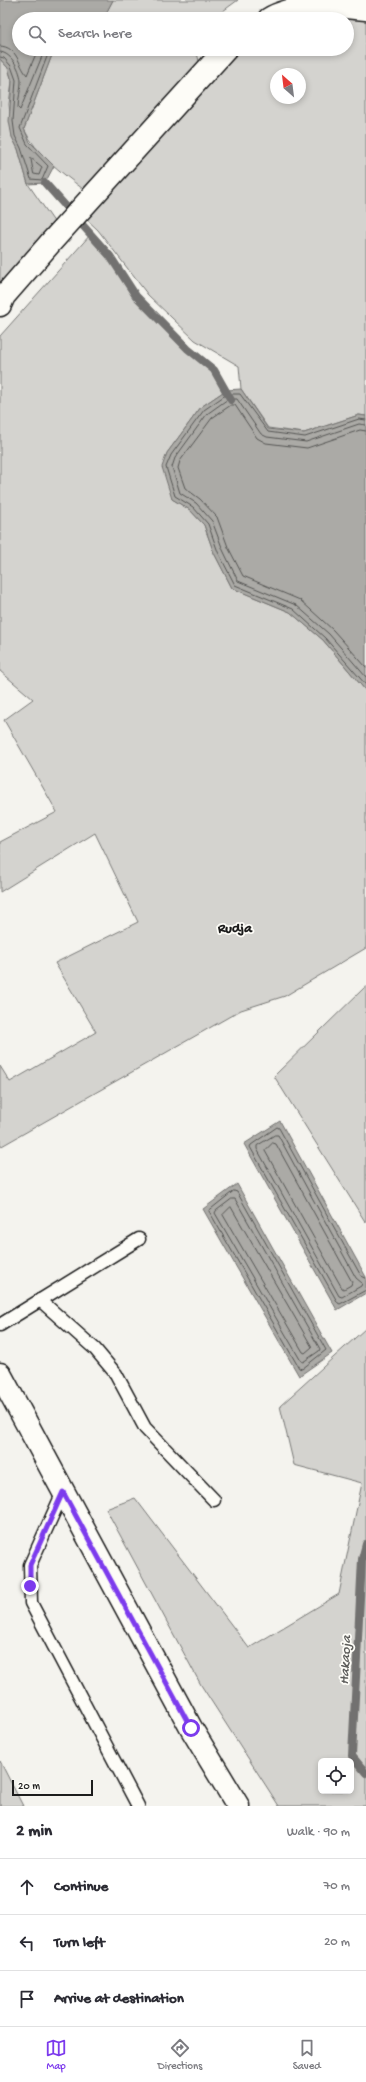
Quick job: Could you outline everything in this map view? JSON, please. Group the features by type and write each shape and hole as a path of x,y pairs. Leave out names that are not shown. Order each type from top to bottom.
{"main road":[{"path":"289,12 325,6 366,9"},
{"path":"0,304 4,296 52,240 220,56"},
{"path":"0,1374 233,1805"}],"lane":[{"path":"0,1325 139,1239"},
{"path":"40,1300 95,1349 116,1374 146,1428 214,1500"},
{"path":"63,1492 30,1565 31,1603 138,1806"}],"shaded area":[{"path":"113,0 238,0 222,12 107,12"},
{"path":"354,16 366,17 366,416 359,415 304,433 268,428 241,389 239,366 195,340 148,295 98,230 81,214 236,56 354,56"},
{"path":"52,56 198,56 200,65 83,189 58,169 35,147 24,129"},
{"path":"0,59 8,68 12,81 9,104 12,137 18,149 28,184 57,226 0,299"},
{"path":"91,234 110,256 136,296 188,349 214,370 226,390 201,407 167,453 172,499 190,510 204,525 214,553 232,588 290,612 323,640 366,691 366,948 285,996 241,1010 0,1147 0,1066 10,1082 96,1032 55,963 138,922 95,833 0,892 0,842 57,812 4,720 33,699 0,671 0,336"},
{"path":"366,986 366,1223 274,1076"},
{"path":"366,1328 366,1806 279,1806 201,1685 106,1509 135,1498 249,1648 339,1594 362,1483 294,1465 280,1406"},
{"path":"0,1761 23,1806 0,1806"}],"water":[{"path":"0,0 113,0 107,12 12,12 12,56 52,56 24,129 30,142 54,166 45,183 28,184 18,149 12,137 9,121 12,81 8,68 0,59"},
{"path":"241,389 268,429 304,433 359,415 366,416 366,691 323,640 290,612 232,588 214,553 204,525 190,510 172,499 162,467 167,453 201,407 226,390"},
{"path":"280,1121 366,1277 366,1293 337,1310 244,1144"},
{"path":"237,1184 332,1353 299,1376 203,1209"}],"waterway":[{"path":"45,183 110,256 136,296 188,349 214,370 231,400"},
{"name":"Hakaoja","path":"366,1544 362,1559 352,1756 366,1773"}],"district":[{"name":"Rudja","path":"235,927"}],"route":[{"path":"30,1586 30,1565 63,1492 191,1728"}]}
